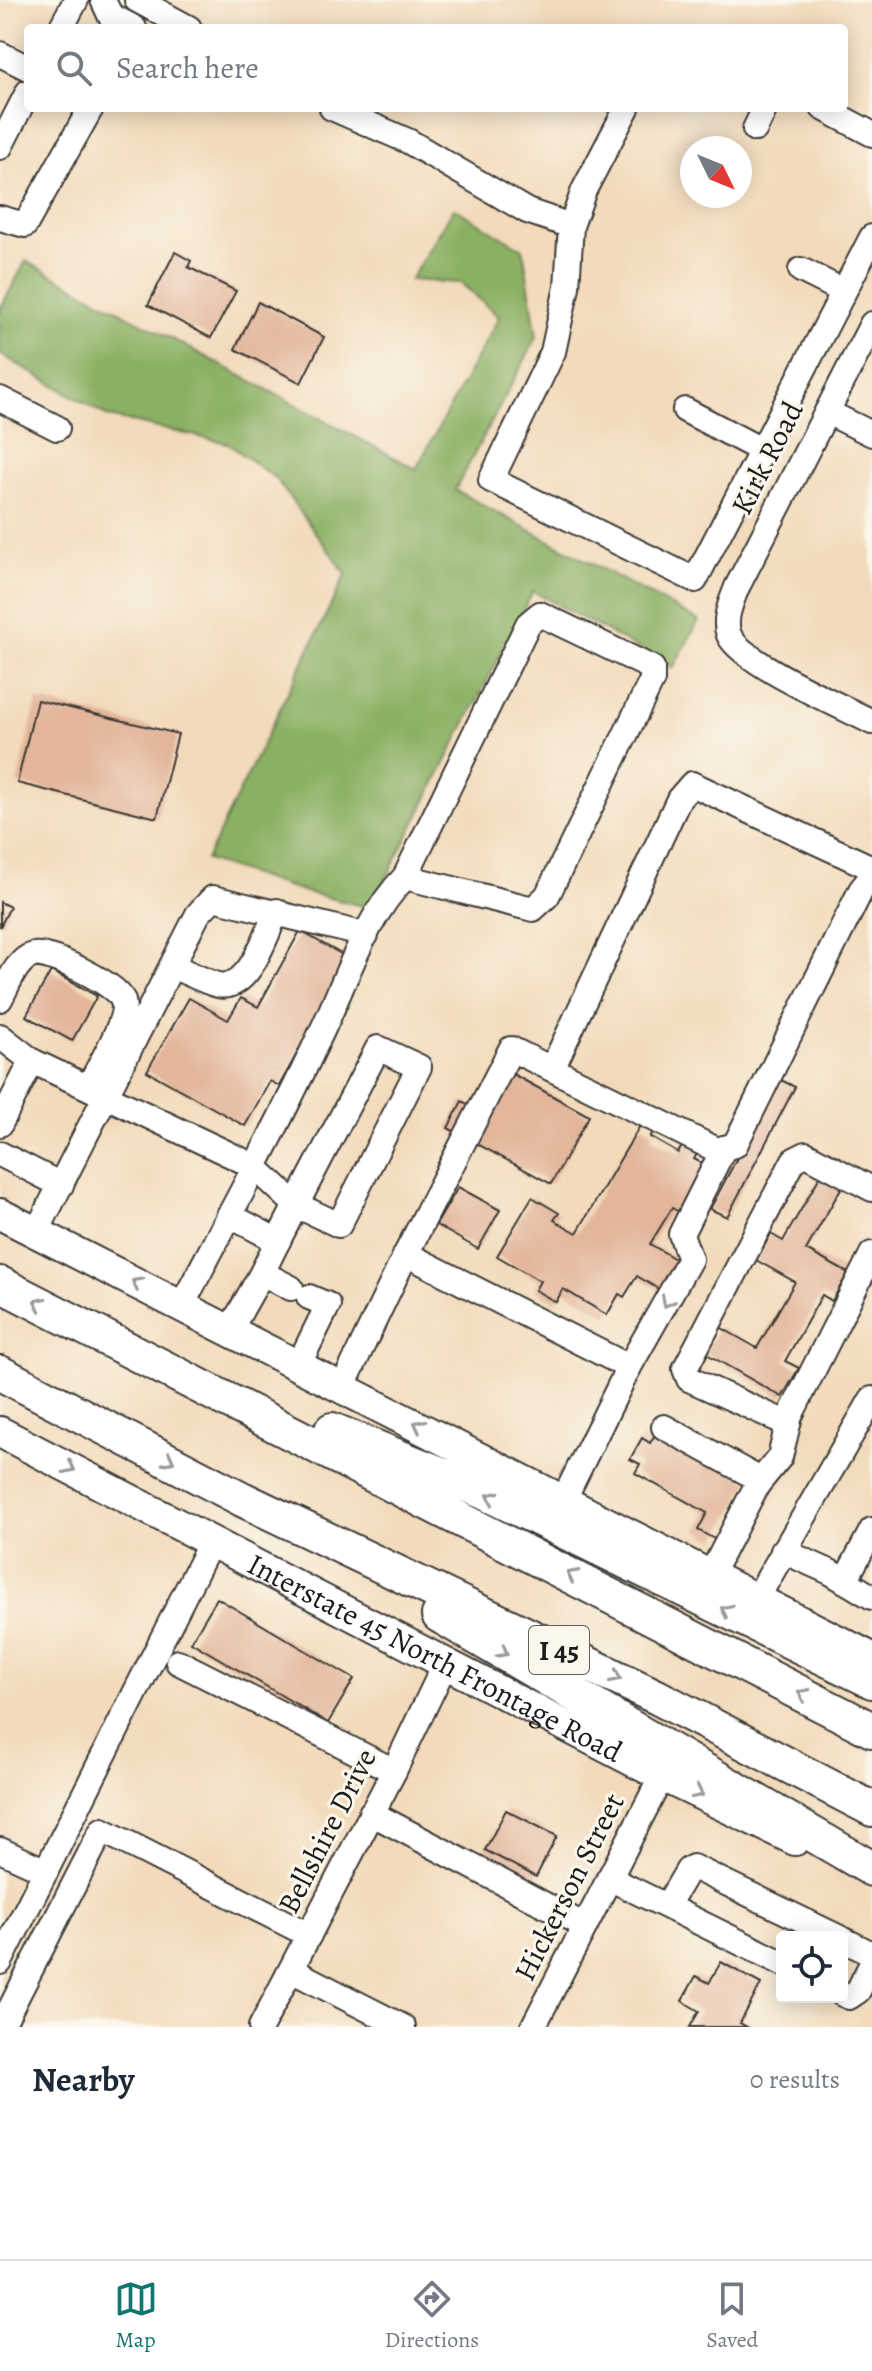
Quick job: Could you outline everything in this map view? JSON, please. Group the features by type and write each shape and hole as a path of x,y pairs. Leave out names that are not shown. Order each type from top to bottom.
{"highway":[{"name":"I 45","path":"0,1284 285,1427 872,1730"},
{"name":"I 45","path":"0,1373 242,1499 657,1697 872,1809"},
{"path":"285,1427 335,1430 482,1491 872,1681"},
{"path":"242,1499 872,1869"}],"main road":[{"path":"0,1214 872,1658"},
{"name":"Interstate 45 North Frontage Road","path":"0,1432 662,1776 872,1877"}],"street":[{"path":"63,24 76,0"},
{"path":"103,0 110,15 140,16 173,24"},
{"path":"0,54 24,66"},
{"path":"0,147 24,100"},
{"path":"0,218 25,225 89,112"},
{"path":"341,112 408,141 527,211 571,226"},
{"path":"625,112 584,190 571,226 567,287 553,352 491,480 695,580 872,237"},
{"path":"831,112 872,134"},
{"path":"801,270 843,291"},
{"name":"Kirk Road","path":"872,324 737,587 726,624 730,638 757,662 872,722"},
{"path":"0,399 57,428"},
{"path":"685,410 761,450"},
{"path":"827,412 872,434"},
{"path":"181,1307 321,1035 366,935 392,891 405,877 528,624 540,614 652,668 652,680 547,896 533,909 405,877"},
{"path":"552,1069 679,799 692,784 872,868"},
{"path":"343,1386 406,1254 511,1049 717,1150 735,1145 861,890 872,876"},
{"path":"98,1090 172,966 198,914 213,898 277,911 366,935"},
{"path":"172,966 221,986 233,984 245,976 277,911"},
{"path":"0,999 20,962 33,955 51,955 115,989 123,1000 124,1017 98,1090 61,1185 37,1231"},
{"path":"0,1036 32,1061 254,1166 296,1205 339,1225 419,1067 378,1048 296,1205 262,1273 230,1330"},
{"path":"0,1124 32,1061"},
{"path":"563,1501 629,1367 690,1259 681,1234 724,1148"},
{"path":"0,1154 61,1185"},
{"path":"788,1424 689,1379 685,1369 794,1160 806,1154 872,1189"},
{"path":"229,1215 278,1241"},
{"path":"406,1254 629,1367"},
{"path":"711,1574 757,1485 780,1457 788,1424 819,1353 872,1254"},
{"path":"262,1273 328,1305 299,1364"},
{"path":"757,1598 872,1399"},
{"path":"664,1427 752,1474 757,1485"},
{"path":"845,1581 872,1530"},
{"path":"0,1962 212,1540"},
{"path":"783,1551 872,1597"},
{"path":"178,1662 394,1771"},
{"name":"Bellshire Drive","path":"261,2027 394,1771 446,1662"},
{"name":"Hickerson Street","path":"533,2027 662,1776"},
{"path":"371,1813 585,1926"},
{"path":"8,2025 102,1830 309,1935"},
{"path":"0,1850 46,1871"},
{"path":"668,1904 693,1867 826,1931"},
{"path":"609,1878 668,1904 776,1960"},
{"path":"848,1942 868,1952 872,1960 858,1991 848,1997"},
{"path":"291,1970 403,2027"}],"green space":[{"path":"454,208 523,249 537,337 455,490 699,621 673,668 533,591 371,908 305,892 206,860 346,574 275,478 227,443 109,417 0,354 0,309 26,261 416,469 499,317 461,283 410,280"}],"building":[{"path":"175,252 191,261 188,267 236,291 211,338 148,305"},
{"path":"258,302 324,337 301,383 235,349"},
{"path":"37,700 178,734 157,818 17,783"},
{"path":"0,902 10,907 0,927"},
{"path":"300,931 350,959 279,1086 270,1081 245,1126 147,1071 189,998 228,1020 241,998 258,1007"},
{"path":"51,971 97,996 72,1041 26,1016"},
{"path":"509,1072 589,1116 551,1184 448,1128 462,1101 486,1114"},
{"path":"779,1079 795,1087 727,1217 710,1209"},
{"path":"641,1124 653,1132 650,1137 678,1153 685,1141 699,1150 694,1159 709,1167 681,1213 672,1208 650,1244 682,1263 665,1293 637,1276 624,1297 619,1294 607,1315 563,1289 556,1302 535,1290 540,1281 497,1256 532,1197 559,1213 554,1220 577,1233"},
{"path":"823,1171 844,1183 806,1250 848,1273 832,1301 822,1295 785,1361 799,1368 782,1397 705,1353 720,1327 757,1348 795,1282 756,1260 771,1234 783,1241"},
{"path":"458,1187 500,1210 478,1249 436,1225"},
{"path":"657,1431 749,1482 716,1540 698,1530 707,1513 635,1473 640,1464 630,1459 642,1438 650,1443"},
{"path":"217,1598 354,1679 328,1723 191,1642"},
{"path":"506,1810 557,1836 536,1877 485,1850"},
{"path":"721,1962 761,1984 740,2023 747,2027 690,2027 699,2011 682,2001 696,1976 709,1983"}]}
